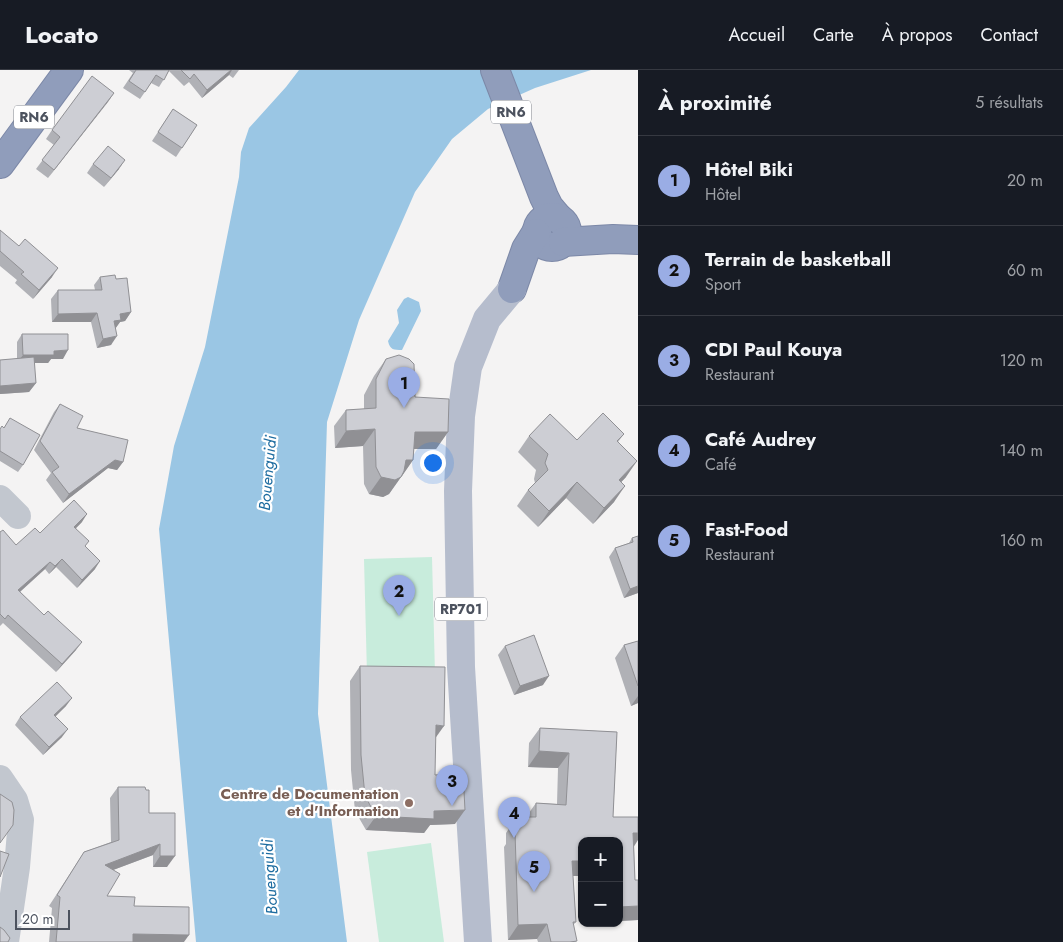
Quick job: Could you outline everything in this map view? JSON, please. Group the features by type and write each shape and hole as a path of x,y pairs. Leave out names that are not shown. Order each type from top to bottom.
{"highway":[{"name":"RN6","path":"0,164 69,70"},
{"name":"RN6","path":"494,70 538,183 549,206 553,231"},
{"path":"512,289 526,249 553,231 593,242 626,239"}],"main road":[{"name":"RP701","path":"478,942 462,666 458,491 461,416 468,367 487,319 512,289"}],"street":[{"path":"0,498 18,516"},
{"path":"0,778 15,800 21,820 17,867 6,942"}],"green space":[{"path":"432,557 435,674 367,675 364,559"},
{"path":"431,843 444,942 379,942 367,852"}],"water":[{"name":"Bouenguidi","path":"299,70 591,70 535,88 488,109 452,139 415,192 359,320 327,422 318,714 347,942 196,942 159,529 174,446 205,347 239,177 241,152 249,128"},
{"path":"408,297 419,302 421,311 402,350 395,350 391,348 388,341 399,323 397,310 404,299"}],"building":[{"path":"136,70 169,70 164,80 156,75 145,92 129,81"},
{"path":"181,70 231,70 207,90 194,74 190,79"},
{"path":"92,76 114,93 54,170 42,160 60,137 52,130"},
{"path":"173,109 197,125 182,148 158,132"},
{"path":"108,146 125,160 111,178 93,164"},
{"path":"0,230 19,246 25,239 58,268 39,290 21,274 24,272 0,251"},
{"path":"115,275 116,279 127,278 131,312 120,314 121,320 114,321 117,336 103,339 97,313 58,314 58,290 102,290 100,277"},
{"path":"22,334 68,334 68,350 54,351 54,355 23,355"},
{"path":"399,355 409,359 414,364 415,397 449,399 448,432 415,432 413,460 406,460 401,477 395,480 381,477 376,467 375,429 346,431 346,410 376,408 376,379 386,359"},
{"path":"34,357 36,383 0,386 0,360"},
{"path":"60,404 83,416 77,428 128,440 123,462 115,460 69,494 52,472 59,467 40,441"},
{"path":"603,413 624,434 617,441 637,461 619,480 625,486 604,508 577,482 549,511 528,490 548,470 545,463 548,454 529,436 550,414 577,440"},
{"path":"10,418 40,435 23,465 0,451 0,429 2,426 4,428"},
{"path":"74,500 87,514 74,527 89,541 85,546 100,561 82,580 62,559 55,566 50,562 18,590 44,615 48,611 82,642 62,664 8,615 5,619 0,614 0,532 3,530 16,545 35,528 40,533"},
{"path":"638,536 638,586 630,589 615,548 633,542 632,538"},
{"path":"534,635 549,676 520,686 505,646"},
{"path":"638,641 638,686 624,645"},
{"path":"360,666 445,667 444,726 436,725 435,775 463,773 465,810 434,811 434,819 376,816 365,796 361,755"},
{"path":"57,682 72,698 54,715 68,729 49,747 20,717"},
{"path":"540,728 617,732 613,817 638,817 638,833 633,833 635,880 638,880 638,906 623,907 623,837 578,837 578,861 572,861 576,922 573,922 577,941 551,942 547,924 518,925 515,832 517,832 517,817 536,817 536,803 566,805 569,753 539,751"},
{"path":"118,787 145,787 146,790 149,790 149,813 175,813 175,856 160,856 160,844 105,865 120,874 107,896 135,897 134,906 189,907 189,935 133,934 133,942 56,942 60,897 57,895 84,852 119,840"},
{"path":"0,794 12,802 14,810 13,825 0,843"},
{"path":"0,851 9,854 0,877"},
{"path":"0,927 10,938 8,942 0,942"}],"place":[{"name":"Hôtel Biki","path":"404,408"},
{"name":"Terrain de basketball","path":"399,616"},
{"name":"Centre de Documentation et d'Information","path":"409,803"},
{"name":"CDI Paul Kouya","path":"452,806"},
{"name":"Café Audrey","path":"514,838"},
{"name":"Fast-Food","path":"534,892"}]}
